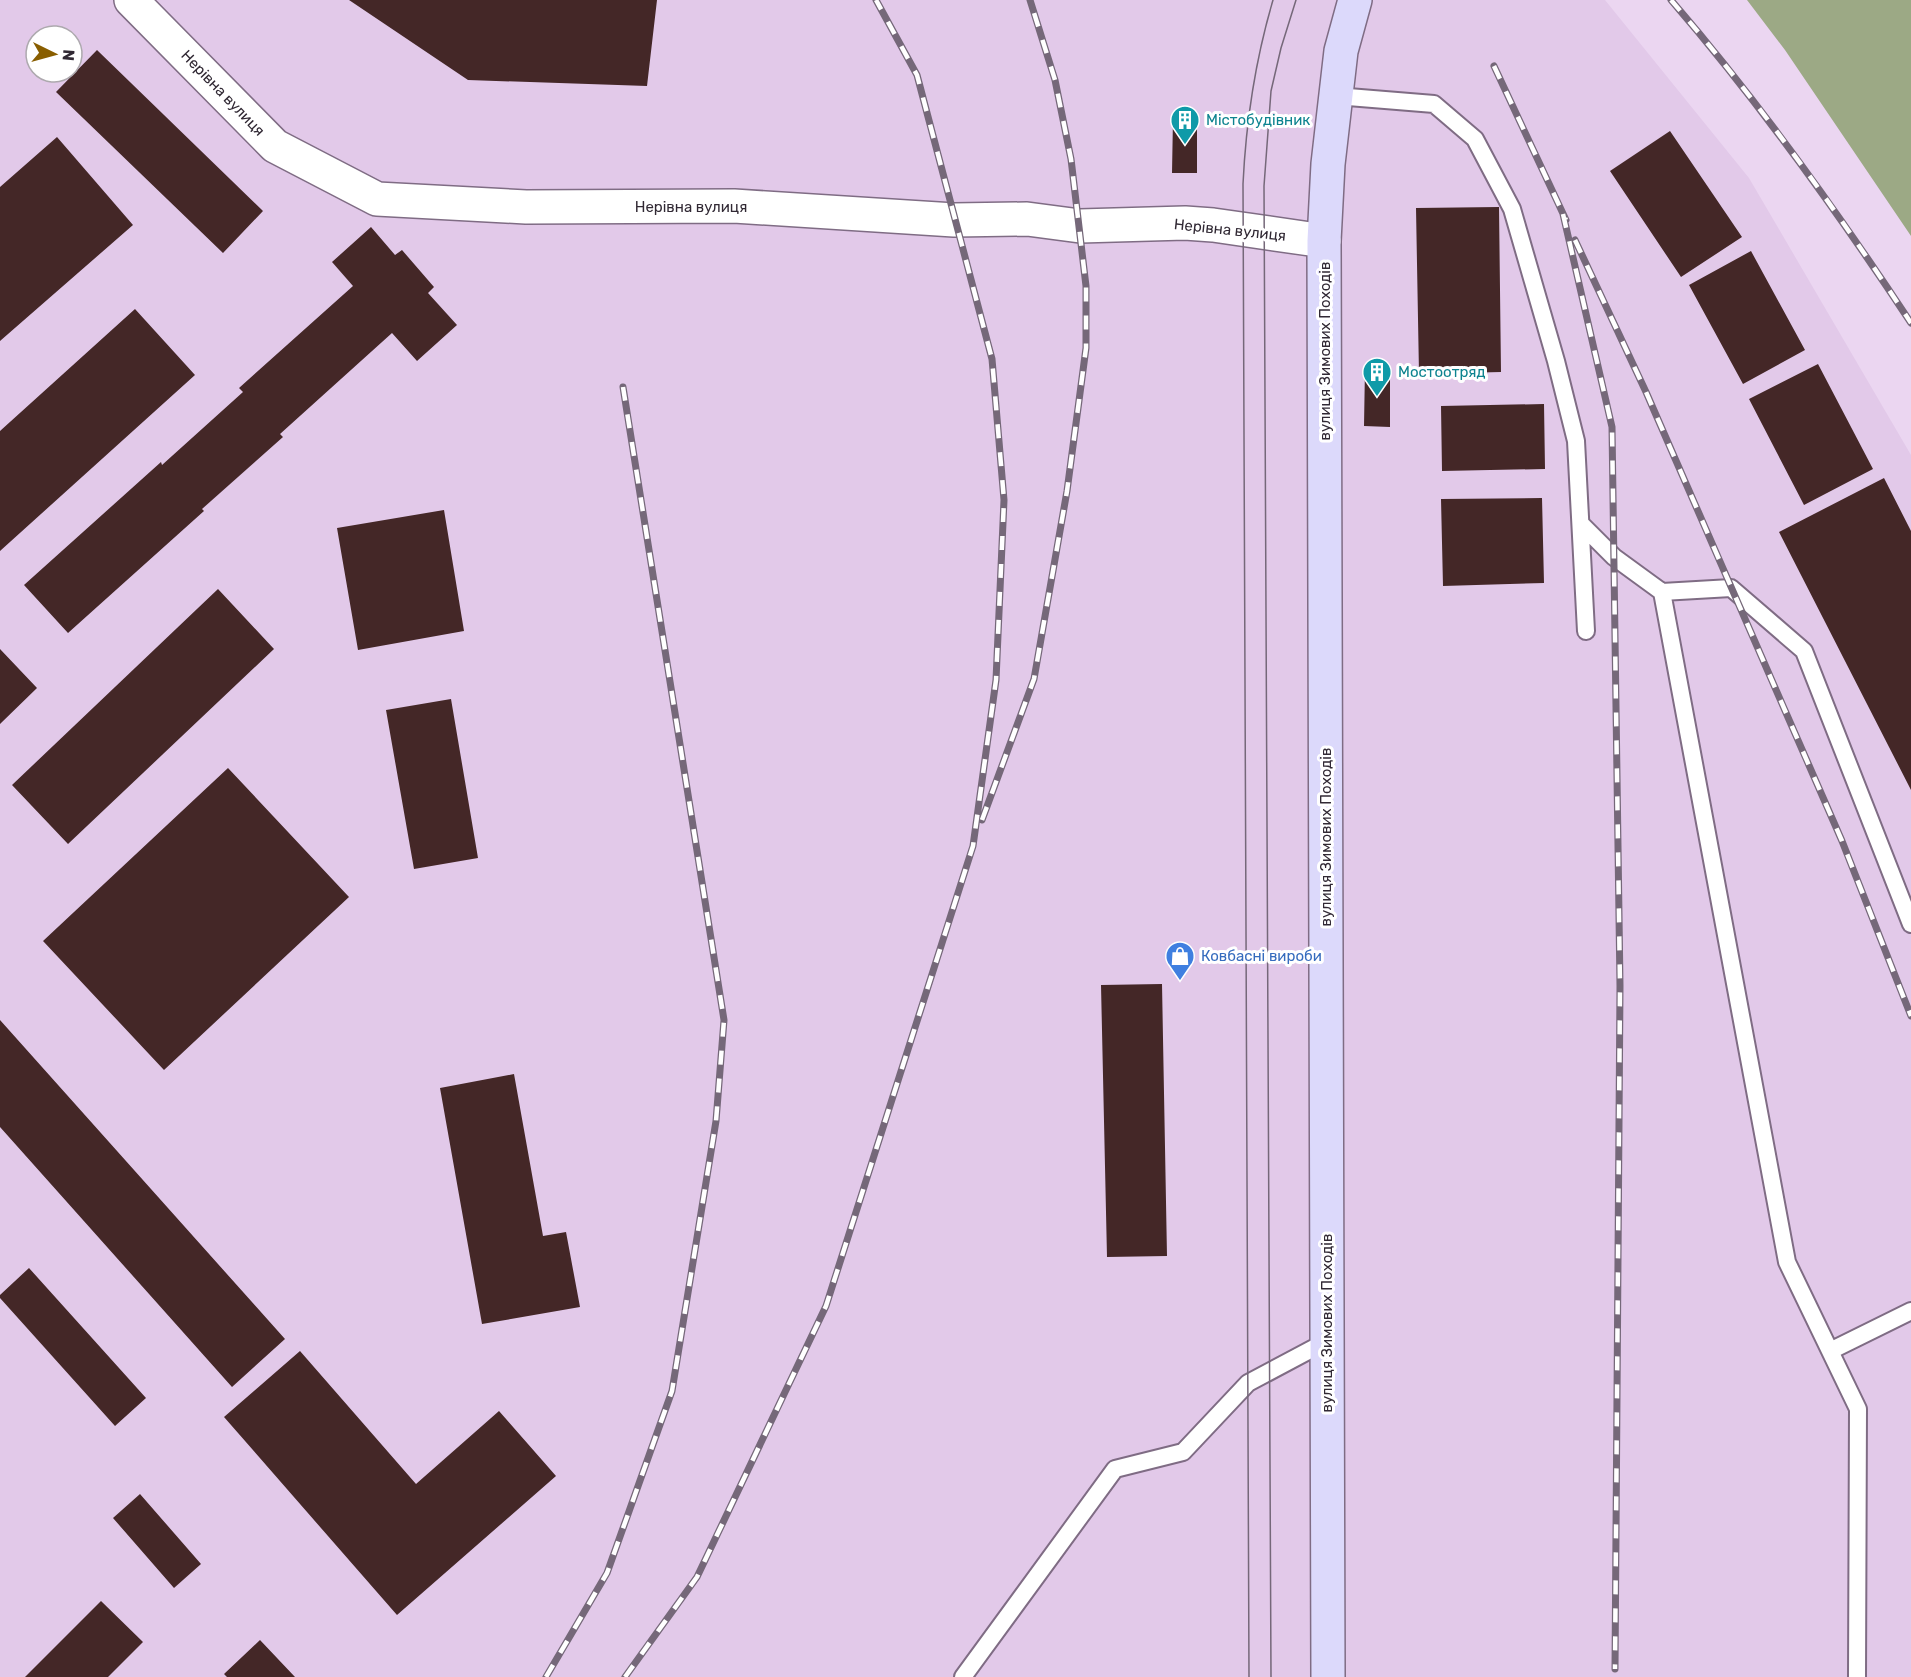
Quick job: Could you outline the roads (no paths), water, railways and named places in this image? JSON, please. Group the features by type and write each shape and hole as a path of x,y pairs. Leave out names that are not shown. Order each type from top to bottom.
{"main road":[{"name":"вулиця Зимових Походів","path":"1328,1677 1324,241 1328,164 1341,51 1355,0"}],"street":[{"name":"Нерівна вулиця","path":"131,0 275,146 377,199 526,207 734,206 954,220 1027,219 1080,226 1185,223 1324,241"}],"lane":[{"path":"1336,96 1434,104 1475,139 1512,208 1556,361 1576,441 1586,631"},
{"path":"1581,524 1614,557 1662,592 1731,588 1804,651 1911,924"},
{"path":"1662,592 1787,1262 1858,1409 1857,1677"},
{"path":"1830,1351 1911,1311"},
{"path":"963,1677 1115,1468 1183,1452 1248,1383 1327,1341"}],"tram line":[{"path":"1249,1677 1243,184 1252,91 1273,0"},
{"path":"1271,1677 1264,186 1271,91 1296,0"}],"railway":[{"path":"625,1677 697,1577 826,1306 973,846 996,680 1004,500 992,359 917,75 876,0"},
{"path":"982,820 1034,679 1067,491 1086,348 1086,286 1071,159 1055,80 1030,0"},
{"path":"1671,0 1796,158 1911,323"},
{"path":"1494,66 1566,220"},
{"path":"1563,214 1612,427 1620,986 1615,1669"},
{"path":"1575,240 1646,392 1842,841 1911,1016"},
{"path":"546,1677 607,1573 672,1391 716,1121 724,1020 623,387"}],"place":[{"name":"Містобудівник","path":"1185,146"},
{"name":"Мостоотряд","path":"1377,398"},
{"name":"Ковбасні вироби","path":"1180,982"}]}
